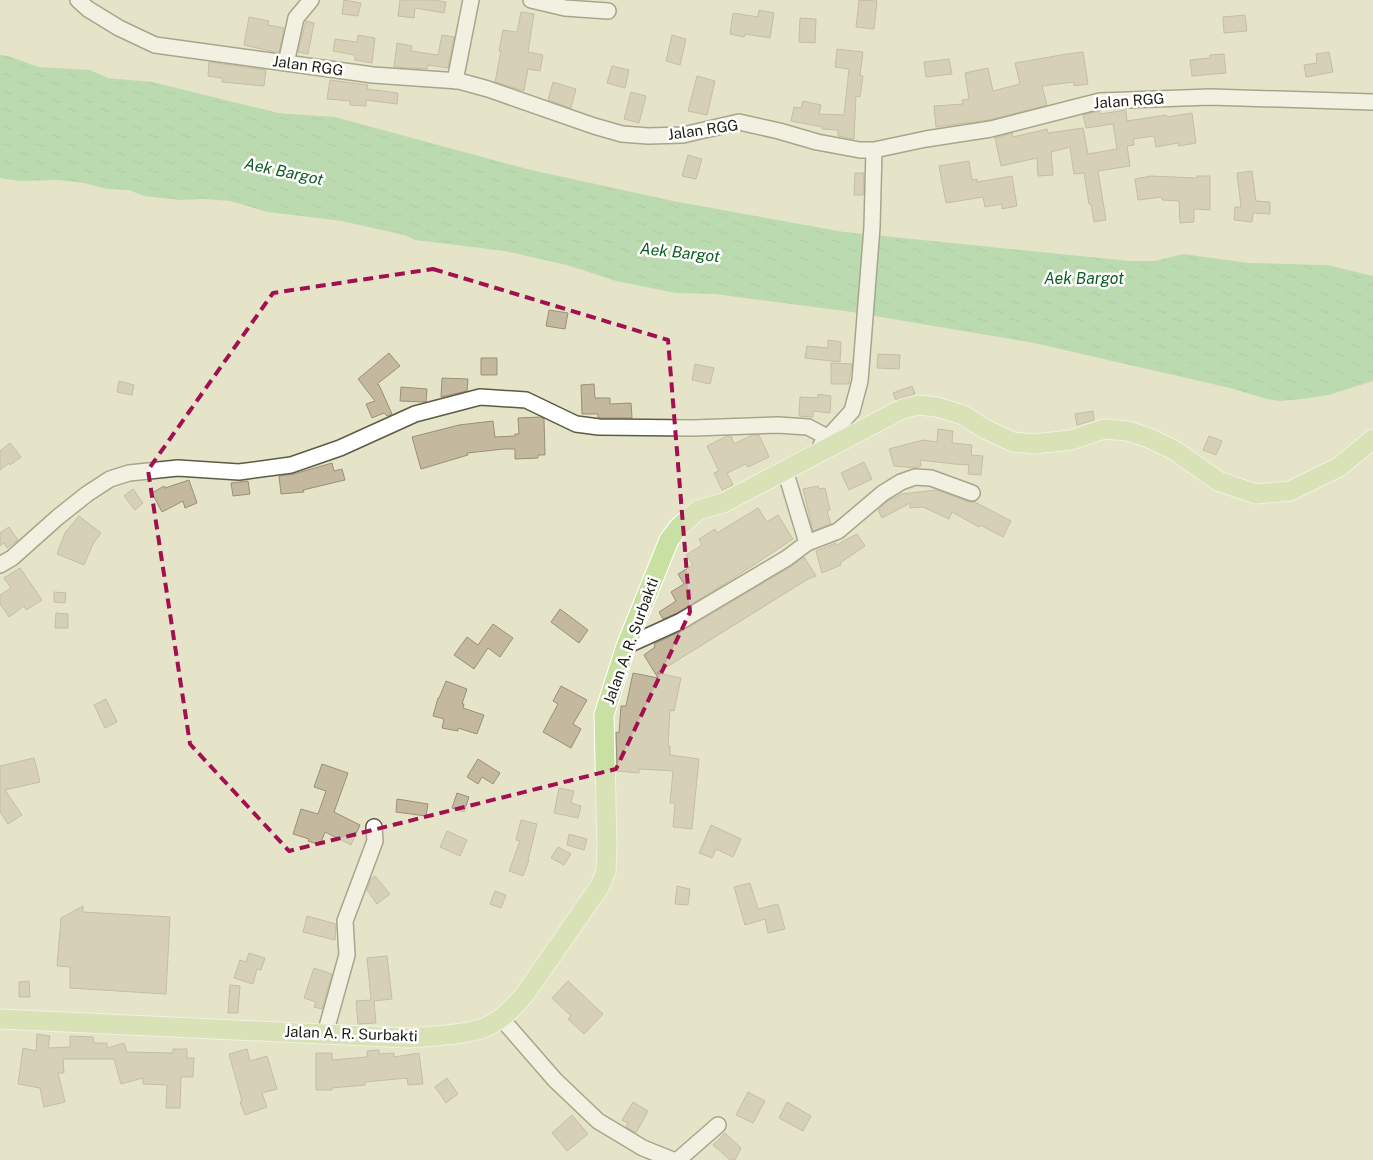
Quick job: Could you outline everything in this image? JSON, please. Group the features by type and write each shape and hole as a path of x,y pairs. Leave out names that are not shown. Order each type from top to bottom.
{"main road":[{"name":"Jalan A. R. Surbakti","path":"0,1019 410,1038 477,1031 490,1026 526,994 585,910 600,886 606,871 604,716 626,646 669,540 679,527 698,510 723,503 902,408 918,405 937,407 963,415 985,429 1013,442 1034,444 1070,440 1104,430 1128,431 1150,438 1174,450 1218,481 1256,494 1290,491 1339,467 1373,439"}],"street":[{"name":"Jalan RGG","path":"78,0 88,9 119,28 155,45 373,75 454,80 488,88 594,126 622,134 648,136 683,135 739,122 817,142 860,150 874,150 926,139 991,129 1100,101 1210,97 1373,102"},
{"path":"286,63 296,18 311,0"},
{"path":"454,80 471,0"},
{"path":"531,0 565,8 608,10"},
{"path":"810,457 852,411 860,381 872,227 874,150"},
{"path":"0,565 12,558 58,517 110,479 129,473 178,468 239,472 292,465 340,448 415,414 480,398 526,400 576,424 591,426 694,428 808,427 827,437"},
{"path":"785,470 807,543"},
{"path":"626,646 681,621 787,558 807,543 838,531 883,493 901,482 915,477 931,478 972,493"},
{"path":"325,1034 347,955 345,920 375,841 374,827"},
{"path":"501,1018 555,1080 598,1121 643,1148 673,1160"},
{"path":"678,1160 718,1124"}],"highlighted area":[{"path":"433,269 668,340 690,612 616,769 289,851 190,744 148,470 273,293"}],"water":[{"name":"Aek Bargot","path":"0,55 39,67 90,70 108,78 152,82 278,113 335,117 527,169 673,201 844,232 1130,261 1155,261 1183,254 1249,263 1327,265 1373,276 1373,381 1328,395 1279,401 1034,343 845,311 714,294 676,293 616,281 567,265 505,251 415,240 404,235 342,221 268,212 230,201 180,200 144,196 129,190 107,189 84,183 59,180 20,181 0,178"}],"building":[{"path":"344,0 361,3 358,16 342,14"},
{"path":"400,0 446,2 444,13 415,8 414,18 398,16"},
{"path":"859,0 877,1 874,29 856,27"},
{"path":"759,10 774,13 770,38 745,34 744,37 730,34 733,13 758,17"},
{"path":"521,12 534,14 528,52 543,55 540,71 528,69 524,91 495,82 503,30 517,32"},
{"path":"1245,15 1247,31 1224,33 1223,17"},
{"path":"249,17 269,21 268,25 284,28 279,53 244,45"},
{"path":"800,18 816,19 815,43 799,42"},
{"path":"306,21 314,23 308,54 298,52"},
{"path":"358,35 375,38 372,63 355,60 355,55 333,51 335,39 357,42"},
{"path":"442,35 454,37 448,68 428,65 427,69 394,67 397,43 412,46 411,51 438,55"},
{"path":"672,35 686,39 680,65 666,61"},
{"path":"837,49 863,52 860,75 863,76 860,97 856,96 854,139 838,136 838,130 822,129 822,127 791,121 794,107 801,108 803,101 821,105 819,114 844,115 849,69 835,67"},
{"path":"1083,52 1088,84 1074,86 1074,82 1042,86 1047,105 989,120 936,127 934,106 963,104 962,100 969,99 965,73 988,68 993,91 1020,84 1015,63"},
{"path":"1329,52 1333,72 1306,77 1304,65 1317,63 1316,54"},
{"path":"1224,54 1226,73 1192,76 1190,60 1210,58 1210,55"},
{"path":"949,59 952,74 926,77 924,62"},
{"path":"209,62 266,70 264,86 222,82 222,78 208,76"},
{"path":"612,66 629,70 625,88 607,83"},
{"path":"697,76 715,81 707,115 688,111"},
{"path":"330,80 368,85 367,89 398,93 397,104 366,100 366,106 350,105 350,101 327,99"},
{"path":"553,82 576,89 571,108 548,100"},
{"path":"631,92 646,96 639,123 624,119"},
{"path":"1126,110 1127,121 1192,113 1196,143 1179,146 1178,143 1156,147 1154,136 1133,139 1134,145 1127,146 1130,166 1098,171 1106,220 1094,222 1084,173 1074,174 1070,147 1051,152 1053,175 1038,176 1037,158 1001,166 995,138 1012,133 1013,137 1047,129 1048,133 1083,128 1088,154 1117,149 1113,124 1086,128 1083,115 1099,111 1100,114"},
{"path":"688,155 702,159 696,179 682,176"},
{"path":"969,161 972,180 977,179 977,182 1012,176 1017,206 1002,209 1002,204 985,207 983,197 946,203 939,166"},
{"path":"1252,171 1256,201 1270,202 1270,214 1253,213 1252,222 1234,220 1235,207 1241,207 1237,173"},
{"path":"855,173 864,173 863,195 854,195"},
{"path":"1151,176 1197,178 1197,176 1210,176 1210,210 1194,209 1194,222 1180,223 1179,201 1162,200 1162,197 1138,200 1135,179"},
{"path":"549,310 568,313 565,329 546,326"},
{"path":"828,340 841,342 840,362 805,358 807,346 828,348"},
{"path":"389,353 400,366 377,384 392,414 387,416 384,413 372,418 366,404 375,401 358,379"},
{"path":"878,354 900,355 899,369 877,368"},
{"path":"481,358 497,358 497,375 481,375"},
{"path":"831,363 852,364 849,384 831,384"},
{"path":"695,364 714,368 710,384 692,380"},
{"path":"442,378 468,379 467,391 441,397"},
{"path":"119,381 134,385 132,395 117,392"},
{"path":"594,384 595,398 610,398 610,404 631,403 632,418 600,418 598,414 582,414 581,385"},
{"path":"912,386 915,394 896,400 893,393"},
{"path":"401,387 427,389 426,402 400,401"},
{"path":"818,394 831,396 830,413 813,411 813,417 799,416 800,397 818,398"},
{"path":"1093,411 1094,420 1077,425 1075,414"},
{"path":"541,417 544,419 545,455 538,455 538,458 515,459 515,449 467,453 468,455 421,469 412,437 459,425 493,421 495,437 515,436 515,434 519,434 518,418"},
{"path":"938,429 953,431 952,443 972,445 971,455 983,456 981,475 968,474 969,465 920,460 921,466 916,468 894,466 889,449 923,440 937,442"},
{"path":"752,435 759,435 769,457 748,467 746,464 727,473 733,485 722,490 714,473 719,471 707,446 727,436 731,436 734,444"},
{"path":"1209,436 1222,441 1216,455 1203,450"},
{"path":"10,443 21,457 0,470 0,451"},
{"path":"864,462 872,479 849,490 841,473"},
{"path":"332,463 334,471 342,469 345,480 303,490 304,492 281,494 279,476 294,474"},
{"path":"189,480 197,503 185,508 183,501 162,512 152,493 164,486 165,488"},
{"path":"248,481 250,494 233,496 231,483"},
{"path":"818,486 819,489 825,488 830,510 827,511 831,524 813,531 803,489"},
{"path":"133,489 143,503 135,510 124,496"},
{"path":"937,490 969,502 975,502 1011,521 1003,537 980,525 979,527 952,512 949,519 923,507 910,508 910,503 882,518 878,510 888,501 901,494"},
{"path":"758,508 767,522 778,515 793,539 734,578 677,613 663,619 659,612 676,601 671,592 684,584 678,574 693,565 686,555 702,545 699,539 715,529 717,533"},
{"path":"79,516 101,533 93,544 84,565 57,554 65,533"},
{"path":"9,527 18,540 7,548 4,543 0,546 0,533"},
{"path":"857,534 865,546 840,563 841,565 822,573 816,551 836,543 836,546"},
{"path":"804,557 816,576 808,579 657,673 681,678 674,711 670,710 668,746 670,746 670,755 699,759 692,829 673,827 675,803 670,803 673,771 639,769 639,773 617,771 616,732 619,733 621,706 626,706 633,673 658,678 644,655 655,647 654,644 686,629"},
{"path":"20,568 42,600 26,610 24,606 9,617 0,604 0,595 11,588 4,578"},
{"path":"54,592 66,593 65,603 54,602"},
{"path":"560,609 588,630 579,643 551,622"},
{"path":"56,613 68,614 68,628 55,628"},
{"path":"493,624 513,638 500,657 488,648 474,669 454,655 467,637 478,645"},
{"path":"446,681 467,689 462,704 464,704 463,708 484,715 477,734 458,728 458,731 442,728 444,719 433,716 438,698"},
{"path":"561,686 587,700 573,724 581,729 571,748 543,732 558,704 553,701"},
{"path":"106,699 117,722 105,728 94,705"},
{"path":"34,758 40,782 5,790 22,815 8,824 0,812 0,766"},
{"path":"478,759 500,773 493,784 482,777 478,784 467,777"},
{"path":"322,764 348,773 334,812 360,825 351,845 325,832 320,845 293,834 301,809 318,814 326,791 314,787"},
{"path":"559,788 574,791 571,803 581,806 578,818 554,813"},
{"path":"457,793 469,797 464,812 452,808"},
{"path":"397,799 428,804 426,816 396,812"},
{"path":"521,820 537,824 529,860 523,876 509,871 520,841 516,840"},
{"path":"711,825 741,839 733,857 716,849 712,858 699,853"},
{"path":"447,831 467,840 460,856 440,847"},
{"path":"569,834 587,839 584,850 567,845"},
{"path":"558,847 571,854 564,865 551,858"},
{"path":"375,876 390,894 377,904 367,890 371,879"},
{"path":"750,883 758,909 778,904 785,929 768,933 765,919 745,925 734,887"},
{"path":"677,886 690,889 688,905 675,904"},
{"path":"495,891 506,895 501,908 490,904"},
{"path":"83,906 83,912 170,917 166,994 70,988 70,967 57,966 61,918"},
{"path":"307,916 336,924 335,940 303,932"},
{"path":"249,953 265,958 261,970 257,969 253,984 234,978 240,960 246,962"},
{"path":"387,956 392,999 374,1001 376,1023 358,1024 356,1001 371,1000 367,958"},
{"path":"314,968 332,974 322,1009 314,1007 316,1002 304,998"},
{"path":"29,981 30,997 19,997 19,982"},
{"path":"568,981 603,1014 584,1034 568,1019 571,1016 552,998"},
{"path":"230,985 240,986 238,1013 228,1013"},
{"path":"37,1034 50,1036 48,1048 70,1047 70,1036 93,1037 94,1043 107,1043 107,1048 124,1043 127,1052 173,1053 173,1049 187,1049 187,1058 194,1058 193,1077 181,1077 180,1108 166,1108 167,1085 143,1084 143,1078 121,1084 114,1059 63,1059 64,1073 58,1073 65,1102 44,1107 40,1088 18,1084 23,1048 36,1051"},
{"path":"247,1049 250,1061 267,1056 277,1089 262,1093 267,1107 245,1115 240,1102 242,1101 229,1054"},
{"path":"379,1050 379,1054 394,1053 394,1057 419,1053 423,1084 408,1085 407,1078 365,1082 365,1085 332,1088 332,1090 316,1090 316,1053 332,1053 332,1060 367,1057 367,1051"},
{"path":"447,1078 458,1094 446,1103 435,1087"},
{"path":"748,1092 765,1101 753,1123 736,1115"},
{"path":"633,1102 648,1111 636,1133 626,1127 628,1123 622,1120"},
{"path":"787,1102 811,1116 803,1131 779,1118"},
{"path":"572,1115 588,1134 567,1151 552,1133"},
{"path":"725,1133 741,1148 735,1160 730,1160 713,1145"}]}
